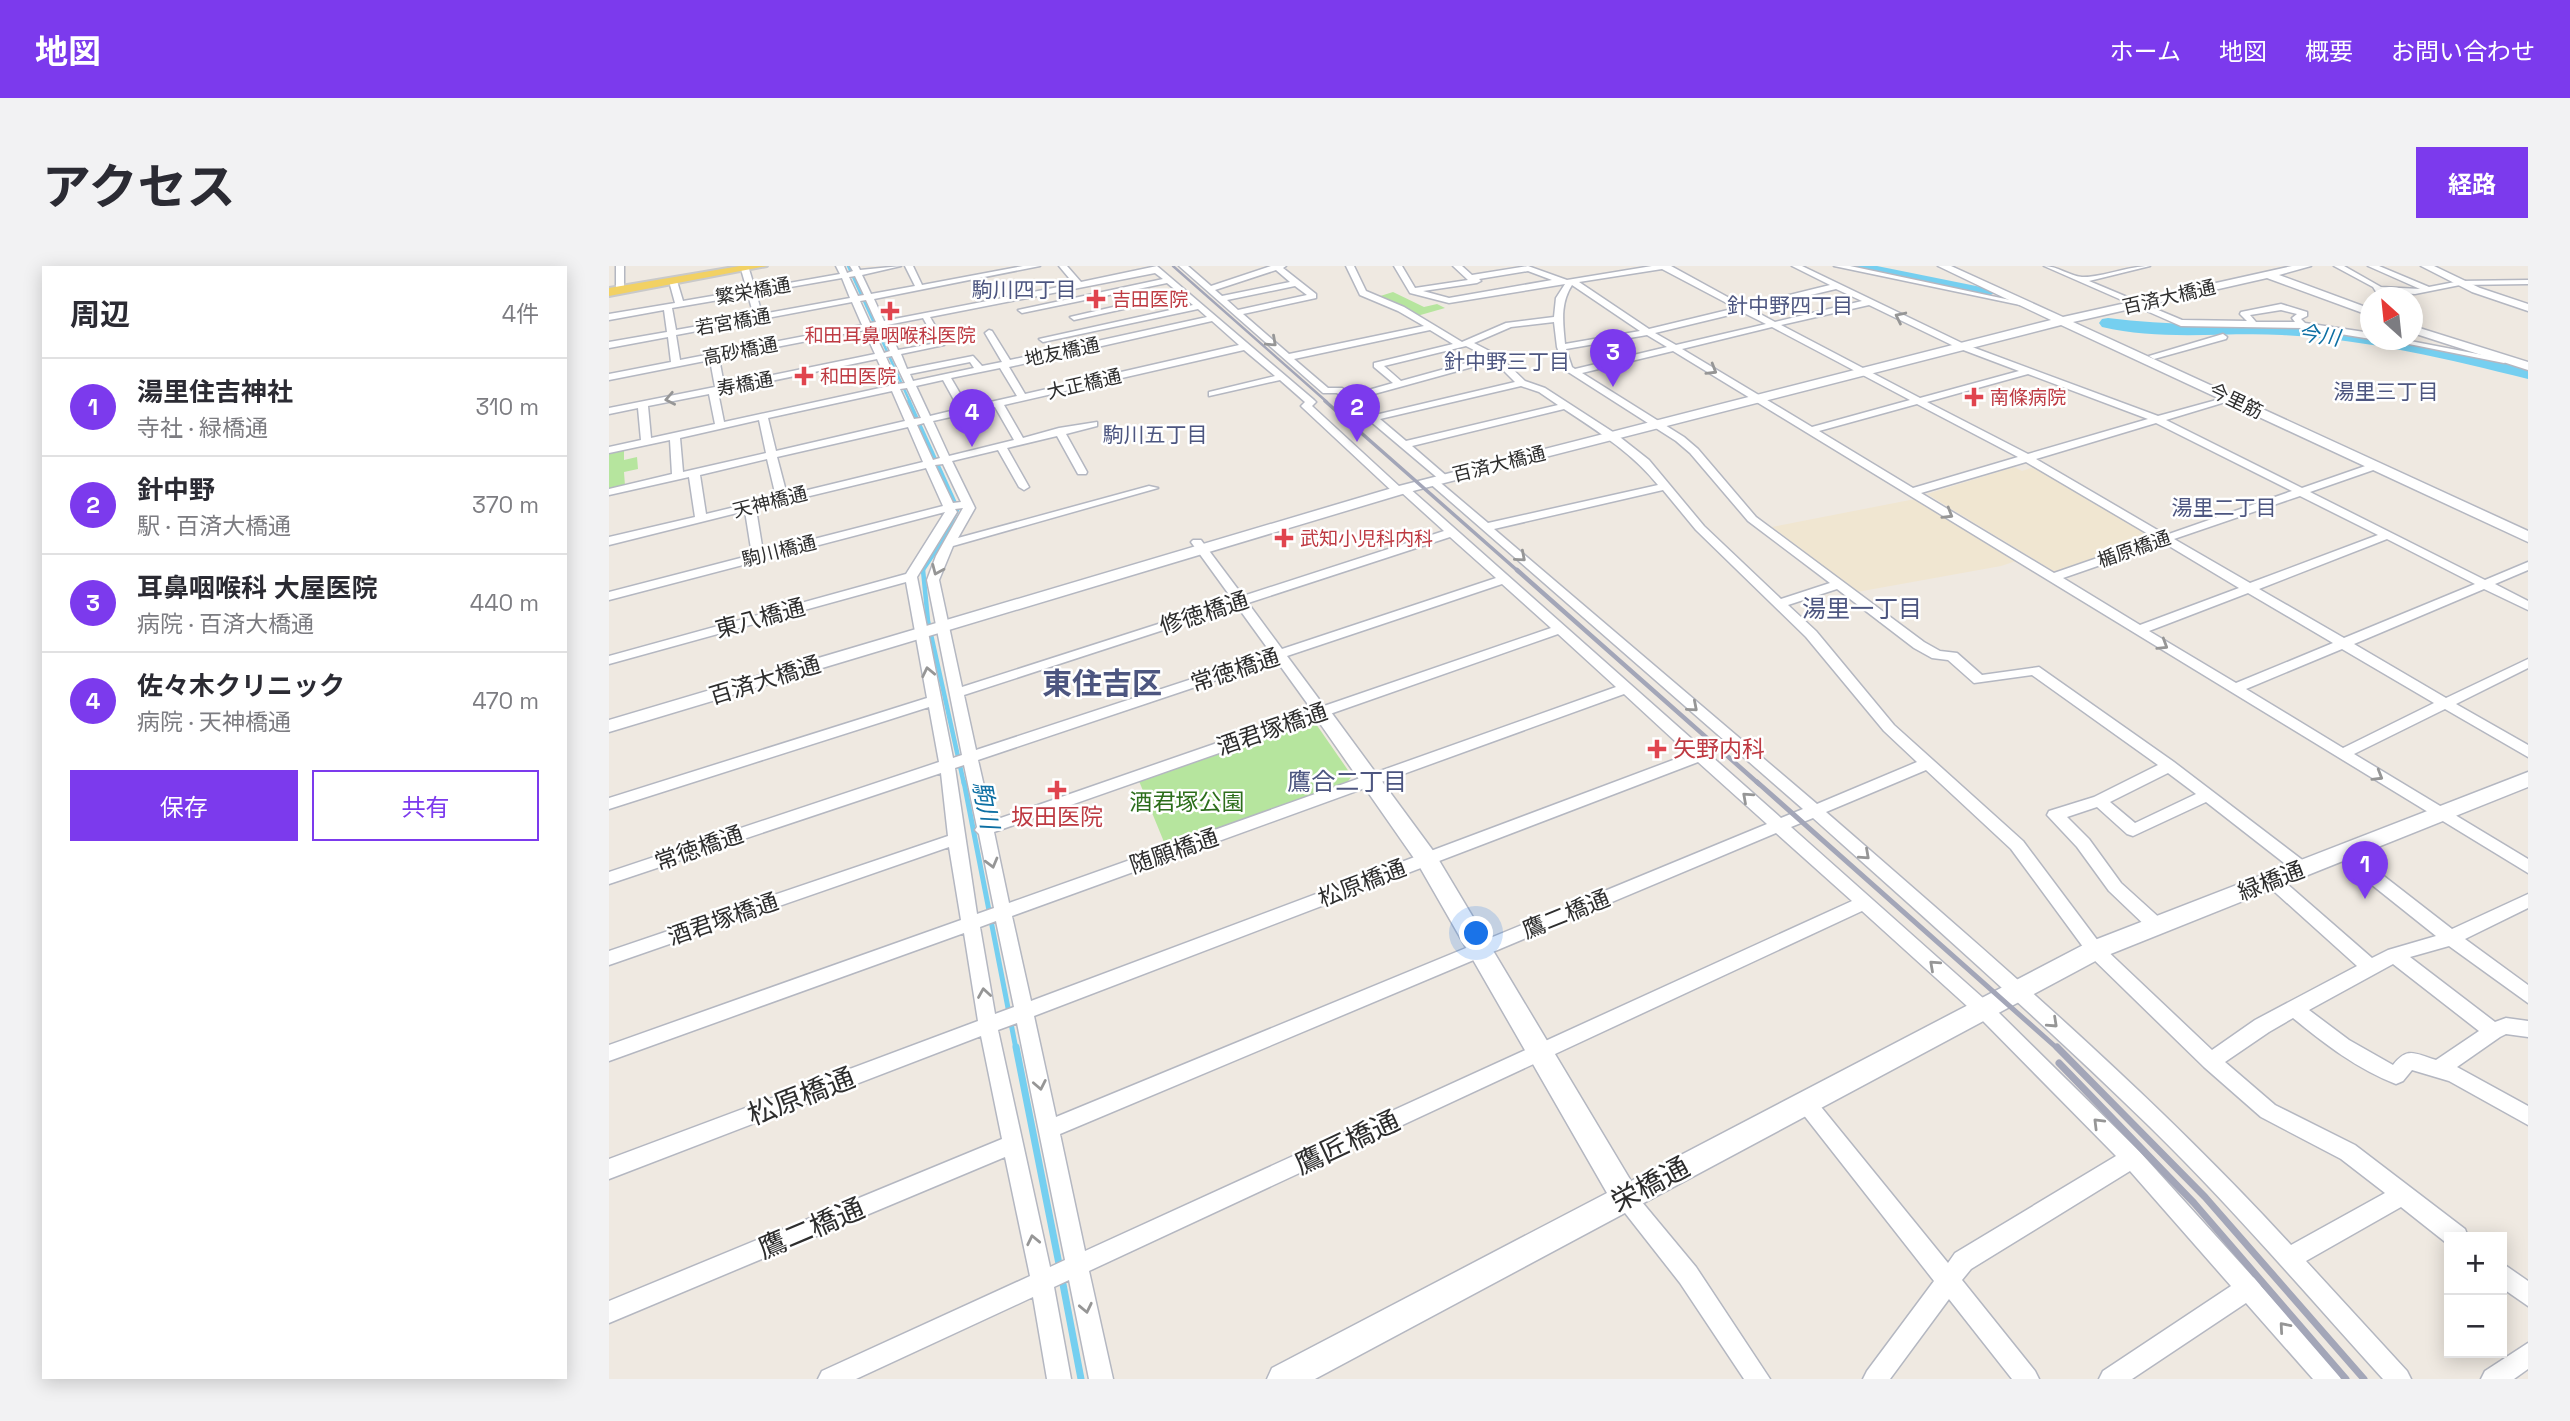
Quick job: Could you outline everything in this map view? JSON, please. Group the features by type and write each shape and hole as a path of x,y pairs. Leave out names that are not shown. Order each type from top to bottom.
{"main road":[{"path":"613,289 740,267 761,266"},
{"path":"613,289 673,281 740,267"}],"street":[{"path":"613,289 620,266"},
{"name":"繁栄橋通","path":"609,317 792,285 849,271 897,266"},
{"path":"909,266 920,288"},
{"name":"若宮橋通","path":"618,356 671,334 759,317 801,310 829,319 862,298 920,288 945,297 1037,266"},
{"path":"1063,266 1079,285"},
{"path":"1183,266 1239,312 1326,391 1339,390 1407,444 1438,480 1486,527 2018,990 2157,1120 2289,1258 2399,1379"},
{"path":"1193,266 1193,270 1204,269 1206,286"},
{"path":"1350,266 1363,293 1401,309 1431,327 1496,358 1522,383 1542,390 1612,436 1644,462 1700,528 1811,634 1889,729 2017,845 2095,950 2211,1061 2268,1111 2349,1152 2451,1232"},
{"path":"1398,266 1413,290 1449,301 1664,266 2027,458 2528,752"},
{"path":"1432,266 1445,266"},
{"path":"1413,290 1477,281 1457,266"},
{"path":"1796,266 1961,346 2157,419 2528,606"},
{"path":"1838,266 2025,304"},
{"path":"1878,266 1891,267"},
{"name":"今里筋","path":"1943,266 2025,304 2154,356 2375,466 2528,537"},
{"name":"今里筋","path":"1956,266 2068,320 2528,529"},
{"path":"2048,266 2181,323 2304,325 2360,333"},
{"path":"2080,280 2146,266"},
{"path":"2243,266 2360,309"},
{"name":"百済大橋通","path":"609,726 920,634 1199,546 1400,490 1961,346 2306,266"},
{"path":"2338,266 2372,287"},
{"path":"2372,266 2428,289"},
{"path":"2426,266 2460,283 2528,309"},
{"path":"740,267 752,292 759,317"},
{"path":"1206,286 1236,282 1278,267 1313,296 1239,312"},
{"path":"1473,277 1524,267 1565,281 2528,867"},
{"path":"1155,268 1311,402 1307,406 1502,580 1561,629 1625,690 1985,1011 2132,1158 2250,1287 2329,1379"},
{"name":"高砂橋通","path":"609,377 618,356 675,364 714,356 829,319 875,325 925,315 945,297 1079,285 1155,268"},
{"path":"1233,270 1236,282"},
{"path":"849,271 903,384 954,506 911,577 920,634 948,763 956,839 976,921 991,1024 1013,1144 1044,1282 1059,1379"},
{"path":"1022,310 1170,280"},
{"path":"673,281 680,304"},
{"path":"1565,281 1558,319 1565,362 1573,372 1694,451 1752,519 1919,645 1937,655 1952,656 1979,680 2033,670 2169,766 2303,869"},
{"path":"2423,291 2460,283 2528,282"},
{"path":"1221,299 1296,283"},
{"path":"792,285 801,310"},
{"path":"1561,346 1648,332 1837,286"},
{"path":"1075,317 1186,293"},
{"path":"1573,372 1778,326 1869,302"},
{"path":"1043,339 1201,306"},
{"path":"668,307 675,364"},
{"path":"2254,324 2243,314 2281,307 2304,314 2296,318 2304,325"},
{"name":"寿橋通","path":"609,411 938,344 925,315"},
{"name":"地友橋通","path":"609,450 1216,318"},
{"path":"1399,384 1377,365 1463,343 1509,325 1558,319"},
{"path":"1289,357 1431,327"},
{"path":"2423,332 2504,360"},
{"path":"989,334 1023,398"},
{"path":"2154,356 2223,337"},
{"path":"2423,345 2528,366"},
{"name":"大正橋通","path":"609,492 1248,346"},
{"path":"714,356 720,426"},
{"path":"1350,398 1496,358"},
{"path":"903,384 973,359 980,370"},
{"path":"1812,430 2028,371"},
{"path":"946,377 965,411"},
{"path":"1212,394 1283,377"},
{"path":"1374,418 1522,383"},
{"path":"1912,492 2234,396"},
{"path":"998,403 1020,441"},
{"path":"643,404 646,442"},
{"path":"1407,444 1565,406"},
{"path":"763,416 782,499"},
{"name":"天神橋通","path":"609,541 1093,424"},
{"path":"1059,431 1082,472"},
{"path":"675,436 678,477"},
{"path":"1000,446 1024,487"},
{"path":"937,461 969,508 953,542 933,572 941,627 1101,1379"},
{"name":"楯原橋通","path":"2052,578 2375,466"},
{"path":"694,473 701,519"},
{"path":"1486,527 1667,486"},
{"path":"953,542 1153,488"},
{"name":"駒川橋通","path":"609,596 954,506"},
{"path":"750,507 758,557"},
{"name":"修徳橋通","path":"957,693 1451,533"},
{"path":"2139,630 2388,535"},
{"path":"1199,546 1426,858 1625,1197 1688,1275 1758,1379"},
{"path":"2235,689 2528,566"},
{"name":"東八橋通","path":"609,660 911,577"},
{"name":"常徳橋通","path":"609,878 1502,580"},
{"path":"1780,603 1837,585"},
{"name":"酒君塚橋通","path":"983,830 1561,629"},
{"path":"2342,754 2528,663"},
{"name":"随願橋通","path":"976,921 1625,690"},
{"path":"609,804 934,701"},
{"name":"松原橋通","path":"609,1169 1701,755"},
{"name":"鷹二橋通","path":"1049,1129 1927,764"},
{"path":"2157,926 2115,887 2083,843 2055,815 2099,801 2169,766"},
{"name":"緑橋通","path":"2018,990 2095,950 2528,779"},
{"path":"2099,801 2133,830 2208,795"},
{"name":"酒君塚橋通","path":"609,958 956,839"},
{"path":"2343,853 2528,995"},
{"path":"2273,881 2371,968"},
{"name":"鷹匠橋通","path":"830,1379 1864,903"},
{"path":"2211,1061 2294,1009 2394,955 2451,938 2527,903"},
{"path":"609,1053 976,921"},
{"path":"2394,955 2493,1031"},
{"name":"栄橋通","path":"1283,1379 1625,1197 1985,1011 2018,990"},
{"path":"2294,1009 2355,1056 2379,1069 2396,1075 2408,1060 2454,1074 2528,1116"},
{"path":"2438,1069 2493,1031 2505,1026 2528,1029"},
{"path":"1806,1103 2027,1379"},
{"name":"鷹二橋通","path":"609,1312 1013,1144"},
{"path":"1875,1379 1963,1261 2132,1158"},
{"path":"2289,1258 2404,1194"},
{"path":"2507,1278 2528,1295"},
{"path":"2111,1379 2250,1287"},
{"path":"2493,1379 2528,1355"}],"shaded area":[{"path":"2014,467 2022,471 2034,467 2152,536 2152,540 2055,572 1927,494"},
{"path":"1915,499 2016,561 1857,592 1772,527"}],"green space":[{"path":"1393,292 1424,307 1437,304 1445,308 1417,316 1374,298"},
{"path":"624,448 624,460 637,457 638,469 624,472 625,486 609,490 609,451"},
{"name":"酒君塚公園","path":"1307,723 1316,724 1352,776 1346,784 1175,845 1164,842 1139,781"}],"waterway":[{"name":"駒川","path":"848,266 910,402"},
{"name":"今川","path":"1854,266 1986,293"},
{"name":"今川","path":"2108,323 2157,328 2281,329 2333,334 2418,348 2528,373"},
{"name":"駒川","path":"909,401 958,509 942,542 923,570"},
{"name":"駒川","path":"923,570 928,621 964,784"},
{"name":"駒川","path":"964,782 1016,1049"},
{"name":"駒川","path":"1016,1047 1060,1269"},
{"name":"駒川","path":"1062,1279 1081,1379"}],"railway":[{"path":"1173,266 1327,402"},
{"path":"1325,401 1519,572"},
{"path":"1517,570 1759,784"},
{"path":"1757,782 2058,1049"},
{"path":"2057,1047 2205,1197 2364,1379"},
{"path":"2059,1063 2194,1203 2346,1379"}],"place":[{"name":"吉田医院","path":"1096,299"},
{"name":"和田耳鼻咽喉科医院","path":"890,311"},
{"name":"和田医院","path":"804,376"},
{"name":"耳鼻咽喉科 大屋医院","path":"1613,387"},
{"name":"南條病院","path":"1974,397"},
{"name":"針中野","path":"1357,442"},
{"name":"佐々木クリニック","path":"972,447"},
{"name":"武知小児科内科","path":"1284,538"},
{"name":"矢野内科","path":"1657,749"},
{"name":"坂田医院","path":"1057,790"},
{"name":"湯里住吉神社","path":"2365,899"}],"district":[{"name":"駒川四丁目","path":"1024,289"},
{"name":"針中野四丁目","path":"1790,305"},
{"name":"針中野三丁目","path":"1507,361"},
{"name":"湯里三丁目","path":"2386,391"},
{"name":"駒川五丁目","path":"1155,434"},
{"name":"湯里二丁目","path":"2224,507"},
{"name":"湯里一丁目","path":"1862,608"},
{"name":"東住吉区","path":"1102,683"},
{"name":"鷹合二丁目","path":"1347,781"}]}
